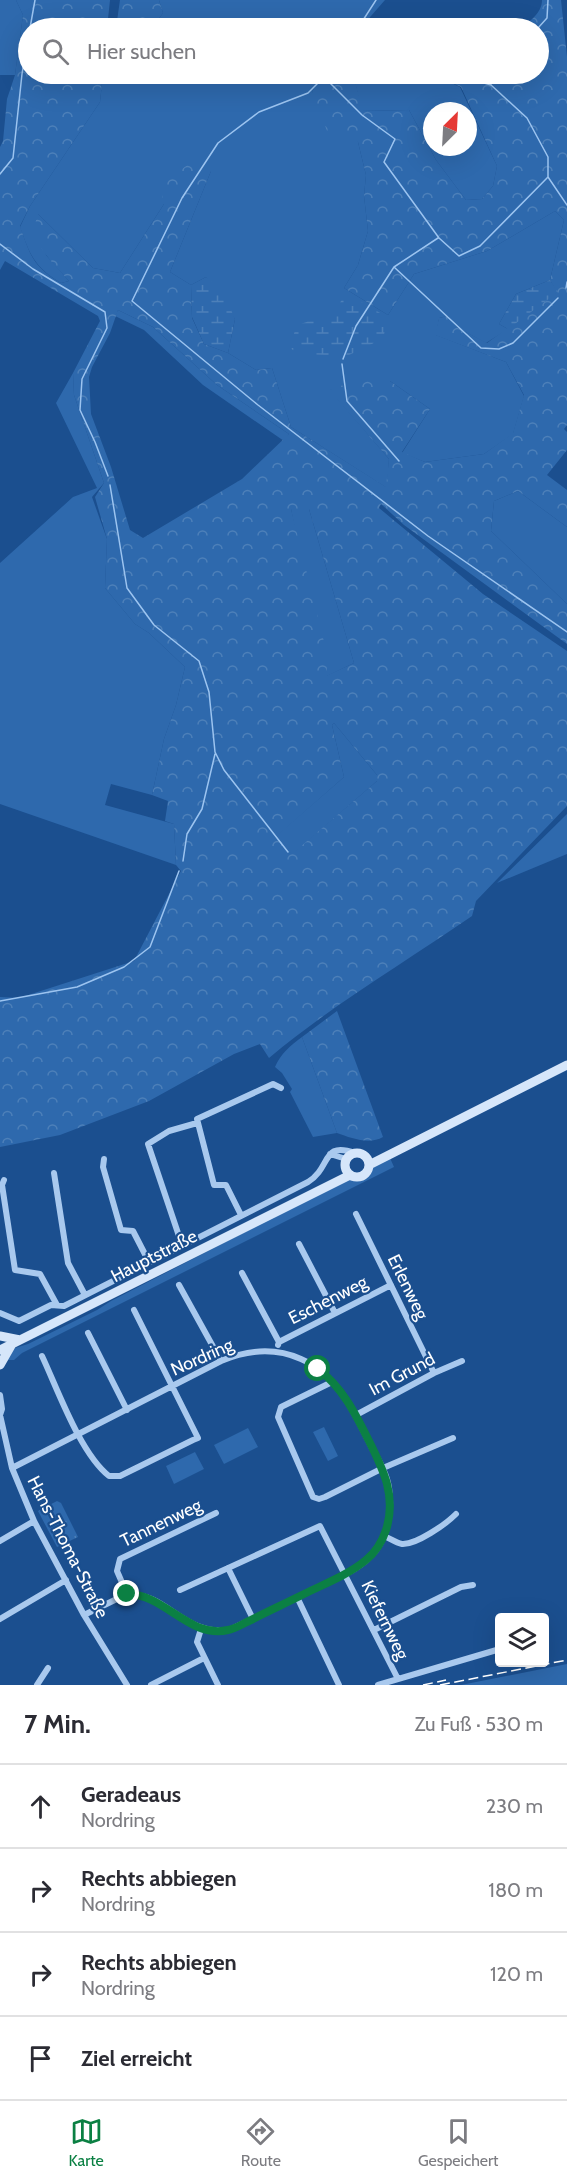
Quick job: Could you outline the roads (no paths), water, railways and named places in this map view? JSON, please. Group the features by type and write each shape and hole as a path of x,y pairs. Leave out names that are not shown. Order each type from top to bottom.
{"street":[{"name":"Hauptstraße","path":"0,1350 321,1189 349,1163 355,1177 362,1175 366,1172 367,1161 394,1151 567,1065"},
{"path":"241,1215 226,1185 214,1185 196,1119 273,1084 281,1088"},
{"path":"182,1245 148,1144 169,1131 197,1123"},
{"path":"0,1313 19,1321 51,1305 64,1306 315,1178 330,1154 338,1148 349,1163"},
{"path":"330,1154 349,1163 367,1161"},
{"path":"104,1159 103,1167 121,1230 133,1231 149,1262"},
{"path":"54,1173 68,1263 85,1295"},
{"path":"4,1180 2,1185 15,1270 40,1274 57,1305"},
{"name":"Erlenweg","path":"356,1214 434,1373"},
{"path":"299,1244 335,1314"},
{"path":"242,1274 279,1342 275,1351"},
{"path":"179,1285 221,1361"},
{"name":"Eschenweg","path":"279,1342 391,1285"},
{"path":"42,1356 79,1435 100,1469 110,1476 120,1476 198,1438 134,1310"},
{"path":"88,1333 128,1410"},
{"path":"0,1336 16,1342 0,1365"},
{"name":"Nordring","path":"12,1468 221,1361 252,1352 275,1351 309,1364 332,1382 356,1416 383,1468 389,1485 391,1502 389,1521 384,1536 368,1558 346,1573 229,1630 201,1629"},
{"name":"Im Grund","path":"356,1416 434,1373 462,1361"},
{"path":"332,1382 281,1407 278,1417 313,1497 319,1499 325,1497 383,1468 453,1438"},
{"name":"Hans-Thoma-Straße","path":"0,1395 2,1409 0,1415 12,1468 34,1521 84,1615 127,1685"},
{"name":"Tannenweg","path":"127,1594 117,1571 120,1560 216,1513"},
{"path":"384,1536 401,1544 411,1542 445,1525 456,1514"},
{"path":"0,1541 34,1521"},
{"name":"Kiefernweg","path":"228,1568 320,1526 346,1573 398,1679"},
{"path":"180,1590 228,1568 253,1619"},
{"path":"0,1619 66,1580"},
{"path":"374,1630 461,1587 473,1585"},
{"path":"84,1615 127,1594 156,1600 201,1629 197,1639 218,1685"},
{"path":"297,1597 339,1685"},
{"path":"378,1685 495,1650"},
{"path":"151,1685 204,1658"},
{"path":"37,1685 48,1668"}],"waterway":[{"path":"32,18 35,0"},
{"path":"364,18 376,0"},
{"path":"547,18 548,0"},
{"path":"0,174 13,158 21,84"},
{"path":"317,84 308,93 259,112 218,143 182,198 132,301 258,405 428,536 567,632"},
{"path":"331,84 362,115 395,139 384,162 439,238 459,256 480,246 548,177"},
{"path":"488,84 527,118 548,157 548,177 567,205"},
{"path":"343,359 356,326 394,267 438,238"},
{"path":"0,244 33,269 105,312 107,328 82,379 80,410 108,476"},
{"path":"394,267 481,348 499,349 513,343 558,298"},
{"path":"566,288 567,282"},
{"path":"342,364 347,401 399,461"},
{"path":"110,485 127,588 154,625 199,661 209,692 215,752 224,770 288,852"},
{"path":"183,861 187,834 202,809 215,754"},
{"path":"0,1001 77,987 124,967 150,947 179,871"}],"railway":[{"path":"440,1685 567,1660"},
{"path":"423,1685 446,1680"}]}
